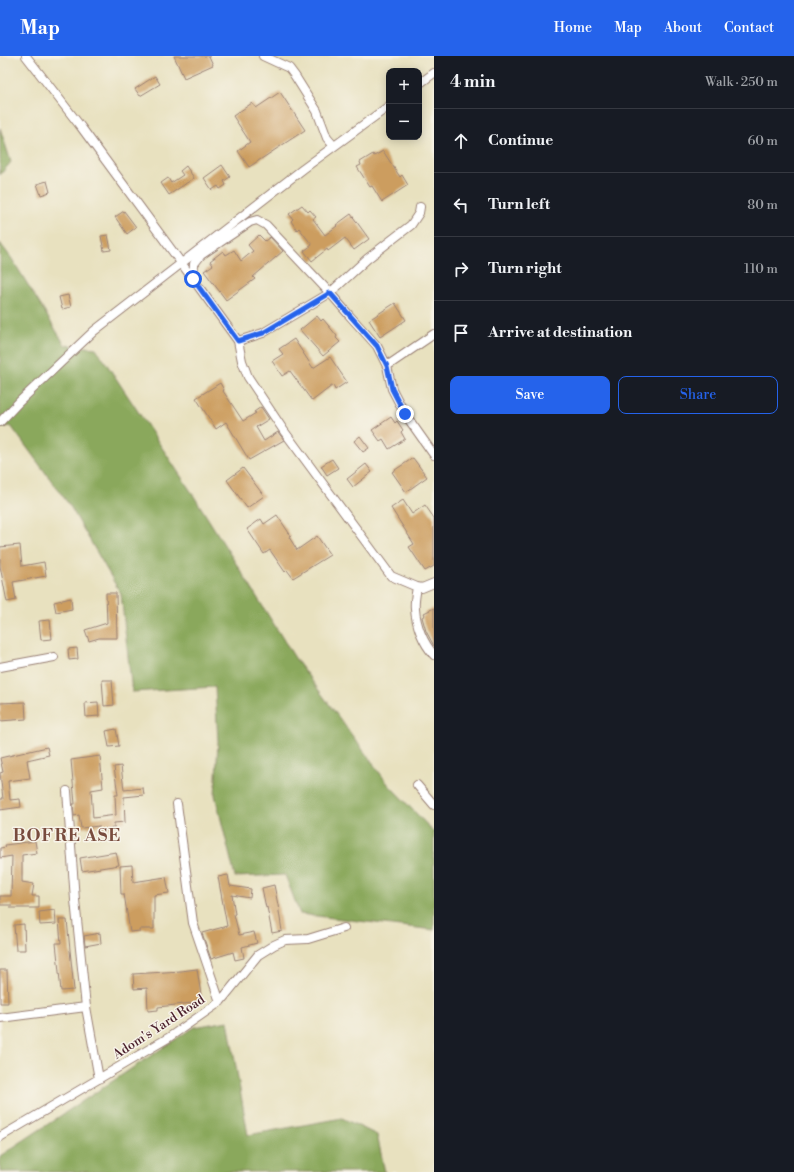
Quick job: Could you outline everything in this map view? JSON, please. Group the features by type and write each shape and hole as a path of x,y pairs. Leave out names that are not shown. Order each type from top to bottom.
{"street":[{"path":"26,56 81,127 238,341 242,362 248,377 289,437 391,576 422,588 434,583"},
{"path":"263,56 289,68 316,111 327,138 334,146"},
{"path":"422,82 434,73"},
{"path":"0,422 94,331 334,146 386,108"},
{"path":"238,341 263,333 330,293 367,259 411,225 419,213 420,207"},
{"path":"193,279 194,264 201,255 250,222 257,220 266,225 377,346 387,366 392,389 405,414 434,455"},
{"path":"387,366 434,334"},
{"path":"417,587 415,608 417,623 424,639 434,655"},
{"path":"0,667 54,656"},
{"path":"417,785 434,805"},
{"path":"67,791 75,900 86,1007 99,1079"},
{"path":"177,804 193,923 220,1002"},
{"name":"Adom's Yard Road","path":"0,1137 168,1038 220,1002 258,955 274,945 285,940 308,939 344,928"},
{"path":"0,1018 86,1007"}],"green space":[{"path":"0,128 11,162 0,175"},
{"path":"0,243 12,259 65,345 96,348 192,493 295,658 388,784 434,832 434,930 300,914 285,875 235,877 215,795 218,742 215,687 132,692 121,594 70,506 11,426 0,428"},
{"path":"228,1021 248,1135 342,1118 377,1135 385,1172 0,1172 0,1156 194,1027"}],"building":[{"path":"174,56 209,56 213,65 184,78"},
{"path":"155,76 160,84 140,96 135,89"},
{"path":"280,92 305,130 249,167 238,151 250,142 233,116 252,103 256,108"},
{"path":"383,151 400,177 402,175 408,185 382,202 357,167 361,165 360,162 373,154 374,156"},
{"path":"222,165 230,177 224,181 226,185 220,189 218,186 212,190 204,178"},
{"path":"186,166 194,178 169,195 161,183 168,178 171,183 183,175 180,171"},
{"path":"47,181 50,192 41,195 37,184"},
{"path":"302,205 308,212 310,210 316,217 313,219 325,235 351,214 369,239 354,250 345,238 328,251 327,249 312,261 304,251 312,245 299,228 297,230 291,221 293,219 289,214"},
{"path":"124,211 136,227 127,234 115,217"},
{"path":"108,235 111,250 104,251 101,236"},
{"path":"259,235 265,241 270,237 283,251 253,277 255,279 226,300 204,271 213,265 210,261 223,251 226,255 234,250 241,261 253,251 248,245"},
{"path":"68,295 71,307 62,309 59,297"},
{"path":"395,303 406,320 380,337 369,320"},
{"path":"317,316 321,321 323,319 340,342 323,356 300,330"},
{"path":"294,339 313,368 330,357 347,382 335,390 333,385 312,401 290,371 282,376 272,361 283,354 279,349"},
{"path":"220,383 224,390 223,391 243,421 256,413 254,412 261,407 269,419 256,427 264,441 278,432 284,440 249,460 226,422 216,429 196,398"},
{"path":"391,417 395,423 397,421 403,430 401,432 405,439 389,449 383,439 380,441 372,430"},
{"path":"360,436 369,448 363,452 354,441"},
{"path":"413,458 427,477 406,492 392,472"},
{"path":"332,459 338,468 327,475 321,466"},
{"path":"366,464 372,472 353,487 347,479"},
{"path":"243,468 264,496 247,508 227,480"},
{"path":"403,500 412,514 425,505 434,518 434,566 425,571 409,547 414,544 391,508"},
{"path":"277,515 291,536 289,537 297,550 317,536 330,555 293,578 287,570 285,572 270,550 264,554 247,529 261,519 264,524"},
{"path":"20,545 22,566 44,562 46,576 13,582 16,600 7,602 0,566 0,547"},
{"path":"106,593 116,593 117,638 99,638 89,641 85,630 107,623"},
{"path":"71,598 72,609 56,612 54,602"},
{"path":"434,608 434,646 426,631 422,617 425,615 424,613"},
{"path":"50,620 52,639 41,640 39,621"},
{"path":"77,648 78,659 69,660 68,649"},
{"path":"102,680 112,680 114,705 104,706"},
{"path":"25,702 26,719 0,721 0,703"},
{"path":"98,702 99,716 86,717 85,703"},
{"path":"116,729 119,746 109,747 106,731"},
{"path":"47,747 49,755 27,760 30,778 8,781 10,800 20,799 21,807 0,810 0,799 3,799 0,773 3,772 0,758"},
{"path":"100,756 103,788 91,790 93,818 116,815 115,795 118,795 114,767 121,766 124,790 143,788 144,795 124,797 125,822 114,823 114,828 99,830 99,826 81,828 79,815 74,816 73,804 75,804 71,760"},
{"path":"35,841 37,853 22,855 22,882 34,884 32,896 39,896 39,908 11,908 11,905 0,905 0,896 11,896 12,856 0,858 0,848 6,847 5,845"},
{"path":"116,852 119,865 82,871 80,858"},
{"path":"132,865 133,882 166,877 169,893 154,895 154,929 140,929 140,931 130,932 124,894 121,894 120,866"},
{"path":"228,875 230,886 251,889 250,898 232,895 234,914 239,935 254,932 257,943 242,947 244,958 235,960 233,952 211,959 202,933 227,926 218,877"},
{"path":"274,885 282,931 272,933 262,888"},
{"path":"55,910 56,924 40,925 39,912"},
{"path":"59,920 67,920 74,990 61,991 56,943 61,943"},
{"path":"24,924 25,950 16,950 14,925"},
{"path":"100,933 101,943 85,946 84,936"},
{"path":"197,969 202,1002 158,1007 158,1010 148,1011 147,988 134,989 133,974"},
{"path":"0,970 7,970 8,1003 0,1003"}],"district":[{"name":"BOFRE ASE","path":"67,836"}],"route":[{"path":"193,279 238,341 263,333 330,293 377,346 387,366 392,389 405,414"}]}
